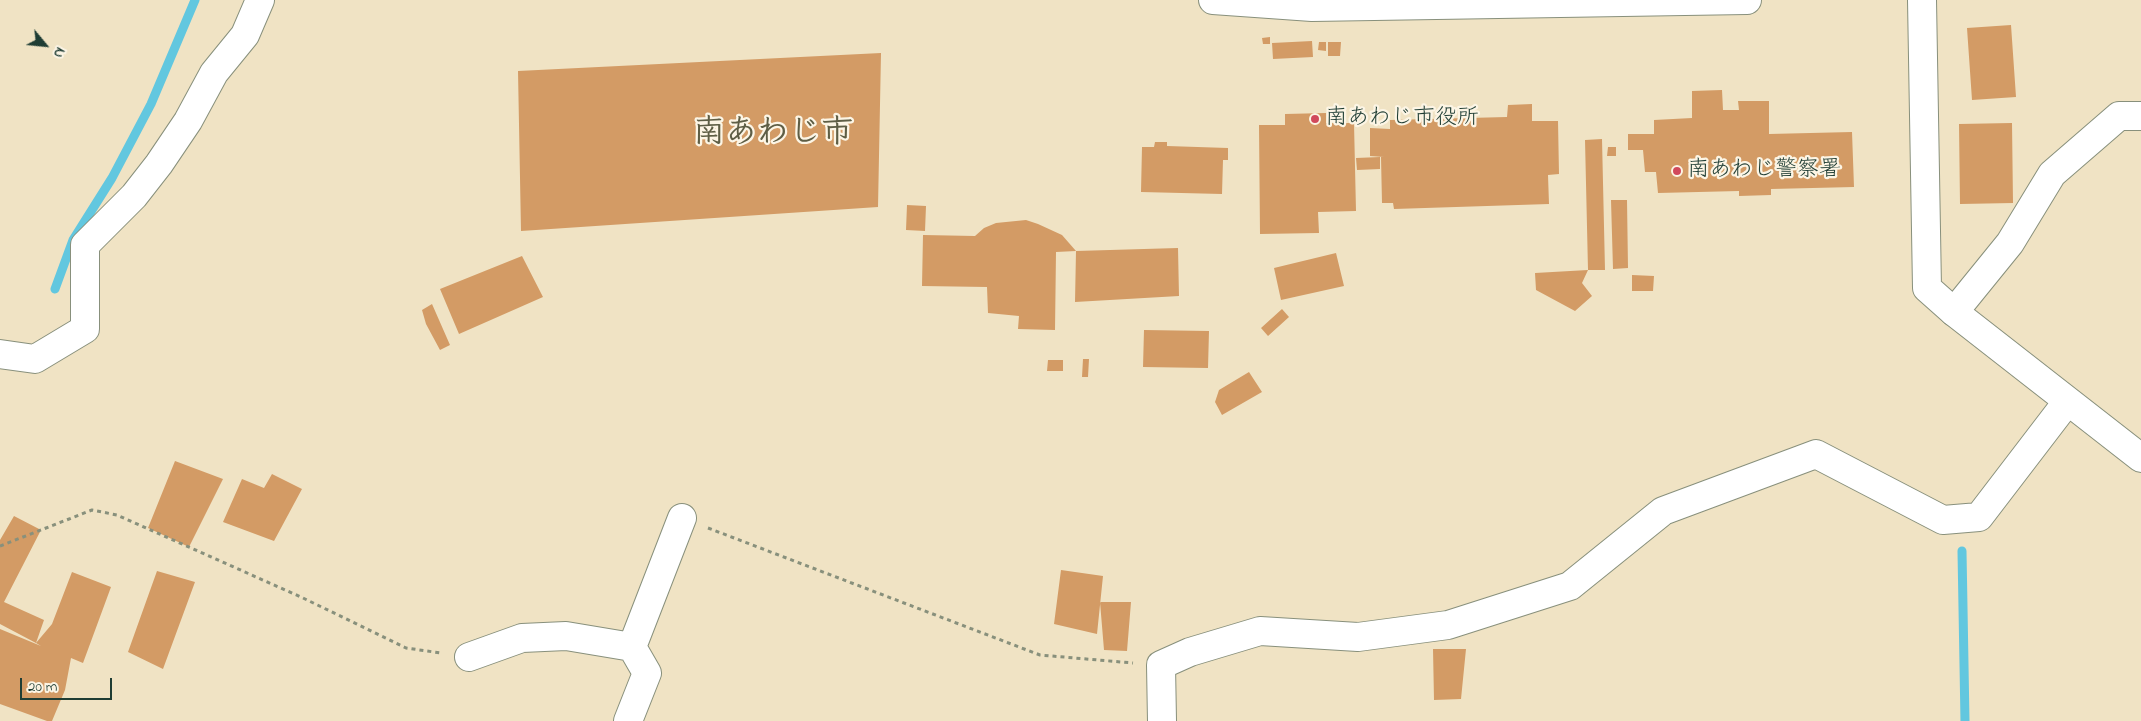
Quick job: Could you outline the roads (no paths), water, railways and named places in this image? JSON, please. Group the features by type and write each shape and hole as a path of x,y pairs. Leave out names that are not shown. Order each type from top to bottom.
{"street":[{"path":"0,354 34,359 85,329 85,244 134,196 159,164 188,122 214,73 245,35 260,0"},
{"path":"1213,0 1312,7 1747,0"},
{"path":"1922,0 1928,288 1954,312 2141,458"},
{"path":"1954,312 2010,243 2052,174 2119,116 2141,116"},
{"path":"1162,721 1161,665 1190,652 1260,631 1358,637 1448,625 1467,619 1570,586 1663,511 1816,454 1943,520 1978,517 2067,402"},
{"path":"632,647 682,518"},
{"path":"469,657 522,638 566,636 632,647"},
{"path":"628,721 647,673 632,647"}],"waterway":[{"path":"55,289 73,240 112,178 151,104 195,0"},
{"path":"1962,551 1965,721"}],"place":[{"name":"南あわじ市役所","path":"1315,119"},
{"name":"南あわじ警察署","path":"1677,171"}],"district":[{"name":"南あわじ市","path":"773,136"}]}
